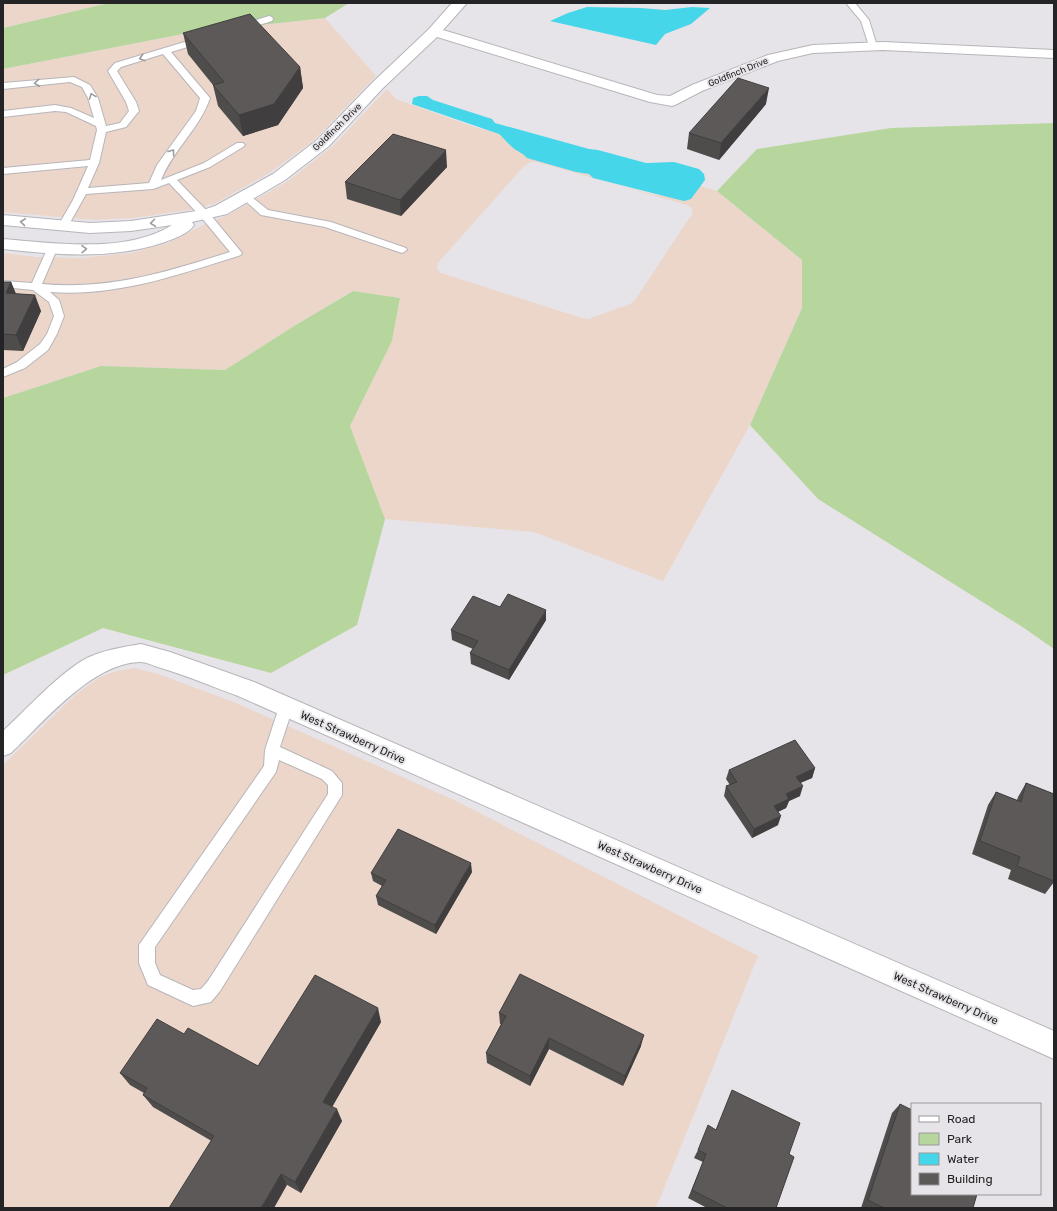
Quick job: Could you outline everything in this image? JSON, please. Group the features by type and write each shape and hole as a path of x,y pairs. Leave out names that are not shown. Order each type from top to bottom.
{"street":[{"name":"Goldfinch Drive","path":"3,220 90,228 131,226 205,215 221,210 279,177 323,143 378,85 434,32 460,3"},
{"name":"Goldfinch Drive","path":"434,32 655,99 672,101 697,88 773,58 813,49 873,46 1054,54"},
{"name":"Goldfinch Drive","path":"3,244 52,249 85,250 133,245 166,236 205,215"},
{"path":"52,249 63,226"},
{"name":"West Strawberry Drive","path":"3,746 66,686 95,665 116,657 141,653 170,661 246,689 1054,1045"}],"lane":[{"path":"850,3 865,20 873,46"},
{"path":"234,30 269,19"},
{"path":"3,114 55,108 68,110 101,127 122,125 134,111 131,102 112,71 118,65 212,36"},
{"path":"153,186 162,165 201,111 205,98 165,51"},
{"path":"3,86 70,79 85,85 89,89 93,98 101,127 94,163 82,191 63,226"},
{"path":"82,191 153,186 207,165 240,145"},
{"path":"3,171 94,163"},
{"path":"3,284 61,290 103,289 149,280 237,253 205,215 171,179"},
{"path":"245,196 265,213 328,224 402,250"},
{"path":"36,287 52,249"},
{"path":"3,373 21,365 44,347 52,334 59,316 54,300 36,287"},
{"path":"272,750 326,775 335,783 335,795 214,986 205,996 193,998 154,980 147,963 147,945 272,768 272,750 286,707"}],"shaded area":[{"path":"3,3 109,3 3,28"},
{"path":"325,18 376,76 314,140 271,172 216,203 211,205 209,204 202,208 133,218 94,220 3,212 3,69 188,33"},
{"path":"387,89 396,99 474,127 499,134 511,146 523,153 576,172 589,174 593,178 651,194 691,199 700,186 717,191 802,260 802,308 750,425 663,581 534,532 385,519 350,426 392,341 400,298 352,291 225,370 101,366 3,398 3,253 36,257 81,258 131,253 168,243 209,222 217,221 217,219 228,215 288,181 333,146","holes":["531,162 537,162 687,205 692,208 692,214 635,300 630,304 588,319 582,318 441,273 437,269 438,263 524,166"]},
{"path":"135,668 161,675 236,703 454,800 758,956 656,1208 3,1208 3,765 75,695 100,677 117,671"}],"green space":[{"path":"109,3 349,3 325,18 188,33 3,69 3,28"},
{"path":"1054,123 1054,649 1024,628 818,499 750,425 802,308 802,260 717,191 757,149 891,128"},
{"path":"353,291 400,298 392,341 350,426 385,519 357,625 271,673 103,628 3,675 3,398 101,366 225,370 294,326"}],"water":[{"path":"587,7 665,10 692,7 710,8 691,24 665,34 656,45 550,21"},
{"path":"427,96 433,100 492,119 495,123 589,149 646,163 674,162 699,169 704,174 705,180 691,199 684,201 593,178 589,174 576,172 527,158 513,148 499,134 412,104 413,98"}],"building":[{"path":"250,14 300,67 274,104 239,115 213,85 224,82 183,33"},
{"path":"738,78 769,88 721,143 689,133"},
{"path":"393,134 446,150 400,200 345,182"},
{"path":"3,282 11,282 6,293 35,295 16,335 3,334"},
{"path":"508,594 546,610 509,670 470,653 478,641 451,630 473,596 500,607"},
{"path":"795,740 815,768 796,777 803,786 786,794 789,799 774,806 781,816 754,829 726,786 737,782 729,770"},
{"path":"1026,783 1054,794 1054,881 1017,866 1020,857 980,841 996,792 1021,802"},
{"path":"398,829 471,863 435,925 376,896 386,880 371,873"},
{"path":"520,974 644,1035 625,1076 549,1038 530,1076 486,1053 506,1016 499,1013"},
{"path":"315,975 378,1008 323,1102 337,1109 295,1182 281,1174 261,1208 169,1208 214,1136 143,1095 147,1088 120,1073 157,1019 184,1034 188,1028 258,1066"},
{"path":"732,1090 800,1123 789,1154 794,1157 776,1208 727,1208 692,1190 706,1154 698,1150 708,1125 716,1130"},
{"path":"900,1104 911,1110 911,1195 977,1195 973,1208 884,1208 868,1200"}]}
